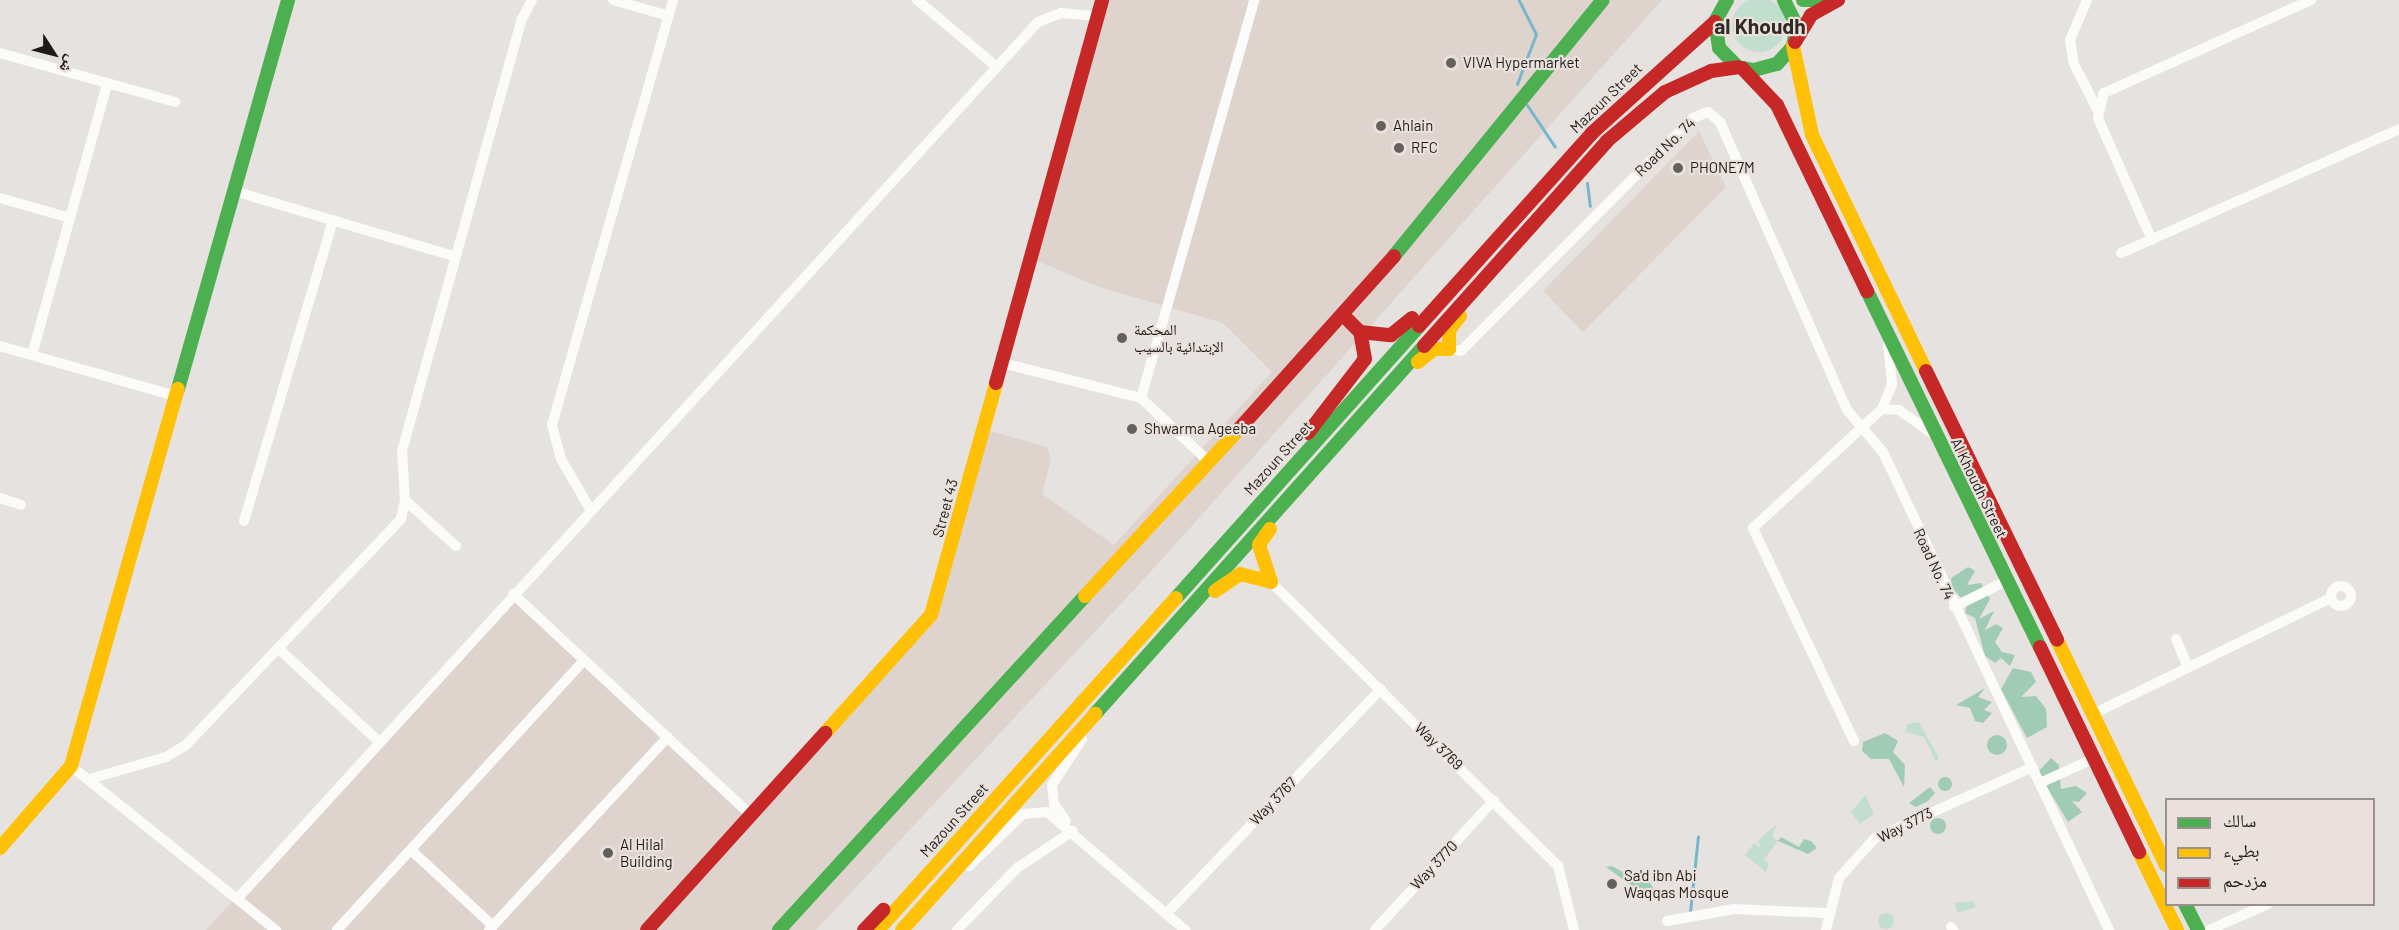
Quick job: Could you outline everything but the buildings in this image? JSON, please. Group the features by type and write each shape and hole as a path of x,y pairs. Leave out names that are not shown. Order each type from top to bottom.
{"main road":[{"path":"0,848 71,765 288,0"},
{"name":"Street 43","path":"647,930 931,615 1102,0"},
{"path":"779,930 1206,459 1343,315 1496,138 1603,0"},
{"path":"1716,20 1721,0"},
{"name":"Mazoun Street","path":"878,930 1502,232 1617,107 1716,20 1727,0"},
{"name":"Al Khoudh Street","path":"1784,0 1795,17 1794,44 1812,135 2165,863"},
{"path":"1803,0 1829,0"},
{"path":"902,930 1488,274 1642,108 1685,81 1740,67 1766,69 1794,44 1811,15 1839,0"},
{"name":"Al Khoudh Street","path":"1716,20 1719,48 1777,105 1934,435 2165,906"},
{"path":"1360,332 1397,332 1475,249 1502,232"},
{"path":"1271,582 1259,545 1341,440 1425,355 1449,349 1449,330 1488,274"},
{"path":"1273,488 1282,465 1360,369 1365,354 1360,332 1343,315"},
{"path":"1160,639 1227,580 1251,574 1271,582"},
{"path":"864,930 902,890 923,880"},
{"name":"Al Khoudh Street","path":"2165,906 2177,930"},
{"path":"2187,906 2198,930"}],"street":[{"path":"93,778 166,757 186,745 401,519 405,500 402,451 454,256 532,0"},
{"path":"613,0 669,16"},
{"path":"590,509 561,459 552,424 673,0"},
{"path":"917,0 996,66"},
{"path":"1141,398 1254,0"},
{"path":"2087,0 2070,40 2074,64 2097,109 2152,240"},
{"path":"2097,109 2114,86 2311,0"},
{"path":"239,897 590,509 996,66 1051,14 1097,16"},
{"path":"0,53 106,85 175,102"},
{"path":"32,355 106,85"},
{"name":"Road No. 74","path":"1449,349 1461,351 1693,118 1708,112 1720,122 1847,410 1860,429 1883,452 1954,607 2033,767 2109,930"},
{"path":"2121,253 2399,129"},
{"path":"234,191 454,256"},
{"path":"0,198 70,218"},
{"path":"244,521 333,220"},
{"path":"1854,741 1753,528 1882,409 1892,384 1887,337"},
{"path":"0,346 175,396"},
{"path":"1002,363 1141,398 1206,459"},
{"path":"1882,409 1899,410 1934,435"},
{"path":"0,498 21,505"},
{"path":"405,500 456,546"},
{"name":"Road No. 74","path":"1954,607 2006,581"},
{"name":"Way 3769","path":"1271,582 1494,800 1558,866 1574,930"},
{"path":"513,594 752,815"},
{"path":"2093,714 2187,664 2331,598"},
{"path":"2176,639 2187,664"},
{"path":"278,648 379,742"},
{"path":"337,930 584,660"},
{"name":"Way 3767","path":"1166,914 1381,689"},
{"path":"1073,831 1054,804 1052,785 1107,700"},
{"path":"411,850 491,928 668,737"},
{"path":"2040,783 2093,759"},
{"path":"71,765 93,778 276,930"},
{"name":"Way 3773","path":"1826,930 1827,913 1851,859 1875,838 2033,767"},
{"name":"Way 3770","path":"1375,930 1494,800"},
{"path":"940,887 1029,811 1047,812 1073,831 1185,930"},
{"path":"957,930 1017,868 1073,831"},
{"path":"2209,930 2263,906"},
{"path":"1667,921 1742,909 1827,913"}],"shaded area":[{"path":"1102,0 1662,0 1146,577 816,930 206,930 513,594 751,815 935,603 990,431 1047,447 1051,460 1042,494 1114,545 1272,372 1223,323 1099,287 1030,258"},
{"path":"1699,131 1726,187 1583,332 1543,291"}],"green space":[{"path":"1752,-1 1766,-1 1774,2 1782,10 1786,20 1786,30 1782,40 1774,48 1764,52 1754,52 1744,48 1736,40 1732,30 1732,20 1736,10 1744,2"},
{"path":"1968,567 1975,571 1967,585 1981,583 1990,599 1979,619 1994,611 1985,630 1996,624 2003,628 1995,642 2002,652 2015,655 2010,666 2001,658 1995,663 1985,656 1975,618 1965,613 1967,604 1952,588 1951,578"},
{"path":"2013,668 2031,672 2036,682 2021,697 2036,696 2046,709 2047,727 2027,738 2001,689"},
{"path":"1985,688 1978,697 1992,702 1984,710 1992,713 1983,723 1975,721 1970,708 1956,705"},
{"path":"1919,722 1939,758 1936,762 1924,737 1905,732 1908,724"},
{"path":"1885,733 1898,741 1893,752 1905,765 1904,787 1889,759 1871,759 1862,751 1863,742"},
{"path":"1997,735 2004,738 2007,745 2004,752 1997,755 1990,752 1987,745 1990,738"},
{"path":"2051,758 2059,765 2061,789 2076,786 2087,793 2079,802 2072,801 2082,812 2068,822 2038,772"},
{"path":"1942,777 1948,777 1952,784 1948,791 1942,791 1938,787 1938,781"},
{"path":"1930,787 1935,793 1928,801 1916,807 1909,803"},
{"path":"1865,795 1874,814 1860,824 1851,812"},
{"path":"1938,818 1944,820 1946,826 1944,832 1938,834 1932,832 1930,826 1932,820"},
{"path":"1777,824 1772,837 1778,841 1764,859 1769,863 1766,872 1745,855 1754,843 1761,848 1758,840"},
{"path":"1781,837 1799,847 1804,839 1811,841 1817,848 1808,854 1778,841"},
{"path":"1612,866 1628,875 1643,873 1654,889 1643,894 1606,867"},
{"path":"1973,901 1976,907 1958,913 1954,903"},
{"path":"1886,913 1892,915 1894,921 1892,927 1886,929 1880,927 1878,921 1880,915"}],"waterway":[{"path":"1517,84 1536,34 1519,0"},
{"path":"1527,105 1555,147"},
{"path":"1587,183 1590,206"},
{"path":"1690,912 1698,836"}],"traffic: fast":[{"path":"178,389 288,0"},
{"path":"1394,256 1603,0"},
{"path":"1727,0 1715,22 1719,48 1738,67 1754,70 1777,64 1793,46 1797,26 1784,0"},
{"path":"1803,0 1829,0"},
{"path":"1867,291 2040,647"},
{"path":"1176,598 1419,326"},
{"path":"1095,714 1424,346"},
{"path":"779,930 1085,596"},
{"path":"2186,906 2198,930"}],"traffic: slow":[{"path":"1793,46 1812,135 1926,371"},
{"path":"1418,362 1434,349 1449,349 1449,330 1460,316"},
{"path":"825,733 931,615 996,383"},
{"path":"0,848 71,766 178,389"},
{"path":"1085,596 1239,429"},
{"path":"1270,529 1259,545 1271,582"},
{"path":"1215,591 1240,574 1271,582"},
{"path":"878,930 1176,598"},
{"path":"2057,640 2165,863"},
{"path":"902,930 1095,714"},
{"path":"2139,852 2165,905"},
{"path":"2165,906 2177,930"}],"traffic: jam":[{"path":"996,383 1102,0"},
{"path":"1795,42 1811,15 1838,0"},
{"path":"1419,326 1592,133 1715,22"},
{"path":"1424,346 1607,141 1665,92 1711,71 1738,67"},
{"path":"1742,68 1777,105 1867,291"},
{"path":"1239,429 1394,256"},
{"path":"1308,433 1365,359 1360,332 1343,315"},
{"path":"1360,332 1391,335 1412,318"},
{"path":"1926,371 2057,640"},
{"path":"2040,647 2139,852"},
{"path":"647,930 825,733"},
{"path":"864,930 883,910"}],"place":[{"name":"VIVA Hypermarket","path":"1451,63"},
{"name":"Ahlain","path":"1381,126"},
{"name":"RFC","path":"1399,148"},
{"name":"PHONE7M","path":"1678,168"},
{"name":"المحكمة الإبتدائية بالسيب","path":"1122,338"},
{"name":"Shwarma Ageeba","path":"1132,429"},
{"name":"Al Hilal Building","path":"608,853"},
{"name":"Sa'd ibn Abi Waqqas Mosque","path":"1612,884"}],"district":[{"name":"al Khoudh","path":"1760,26"}]}
